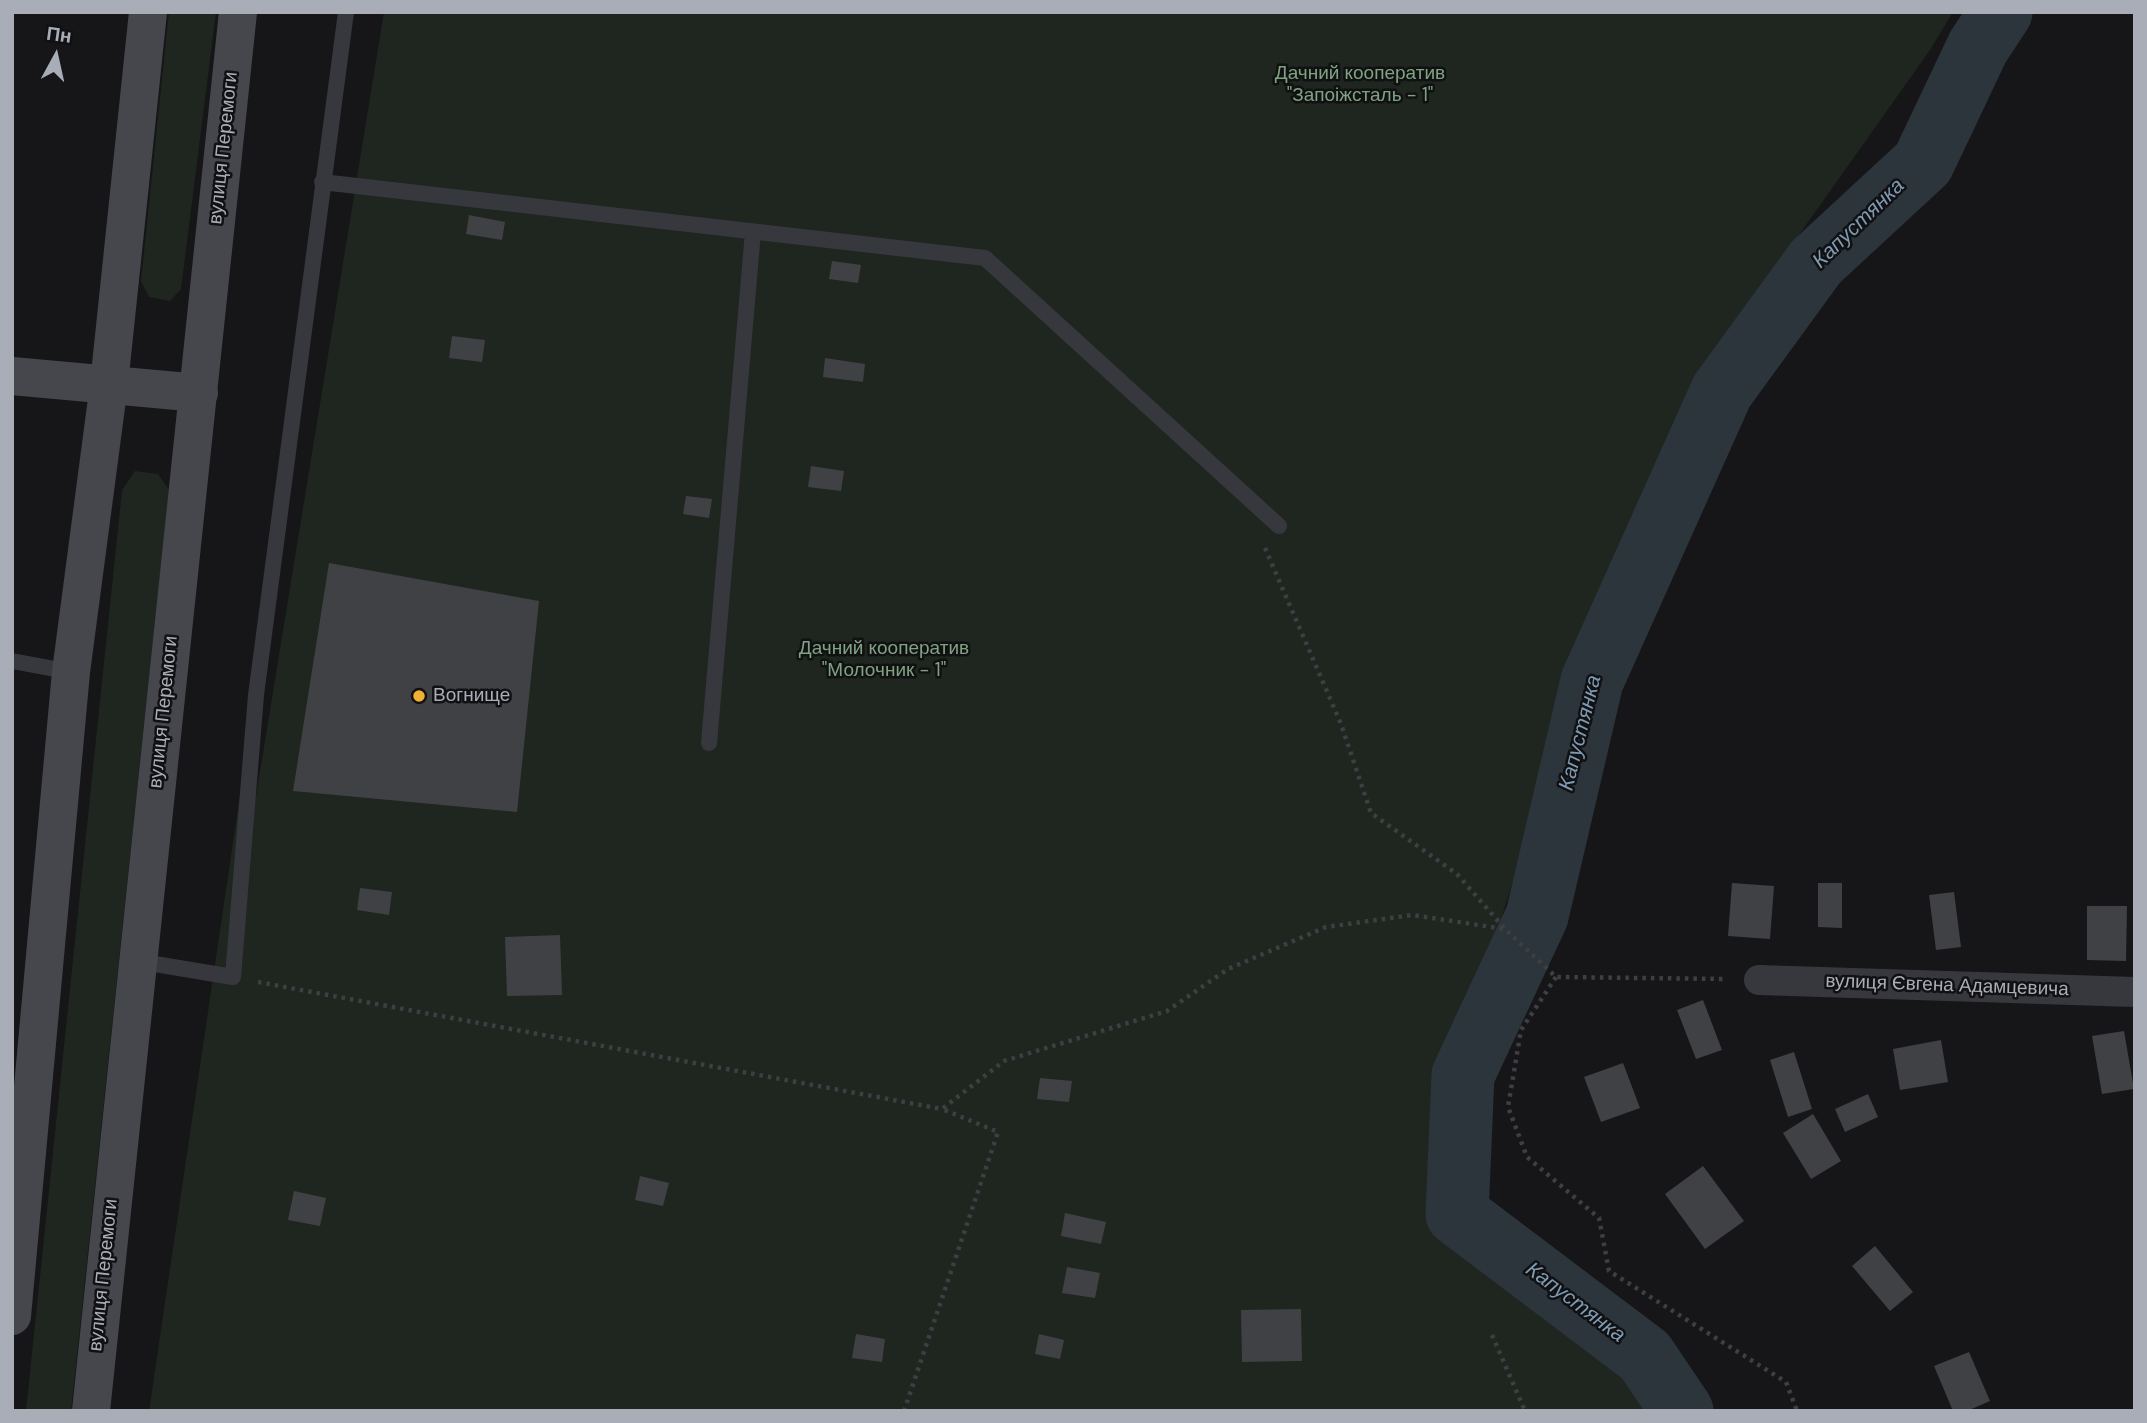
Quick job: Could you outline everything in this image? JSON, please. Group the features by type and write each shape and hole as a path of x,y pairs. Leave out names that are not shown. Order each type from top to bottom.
{"main road":[{"path":"12,1316 71,672 109,384 148,12"},
{"name":"вулиця Перемоги","path":"91,1411 238,12"},
{"path":"12,376 199,393"}],"street":[{"name":"вулиця Євгена Адамцевича","path":"1759,980 2135,992"}],"lane":[{"path":"137,961 233,977 256,695 346,12"},
{"path":"322,182 985,258 1279,526"},
{"path":"709,743 753,232"},
{"path":"12,661 71,672"}],"path":[{"path":"1279,526 1264,548 1340,724 1371,813 1457,874 1505,929 1556,977 1759,980"},
{"path":"942,1109 1004,1061 1167,1011 1228,969 1326,927 1412,915 1505,929"},
{"path":"233,977 942,1109 998,1132 904,1411"},
{"path":"1556,977 1521,1030 1508,1107 1527,1157 1599,1218 1609,1271 1786,1382 1797,1411"},
{"path":"1492,1335 1525,1411"}],"green space":[{"path":"169,12 216,12 181,289 170,301 149,297 141,281"},
{"name":"Дачний кооператив \"Молочник - 1\"","path":"384,12 1953,12 1930,50 1699,376 1586,651 1482,979 1442,1067 1427,1217 1614,1359 1653,1411 149,1411 240,795 256,796"},
{"path":"135,471 158,474 169,490 71,1411 26,1411 122,490"}],"building":[{"path":"469,215 505,222 502,240 466,234"},
{"path":"832,261 861,265 858,283 829,279"},
{"path":"452,336 485,340 482,362 449,358"},
{"path":"825,358 865,364 863,382 823,377"},
{"path":"811,466 844,471 841,491 808,487"},
{"path":"686,496 712,499 709,518 683,514"},
{"name":"Вогнище","path":"329,563 539,601 517,812 293,791"},
{"path":"1732,883 1774,886 1770,939 1728,936"},
{"path":"1818,883 1842,883 1842,928 1818,927"},
{"path":"360,888 392,892 389,915 357,910"},
{"path":"1954,892 1961,947 1936,950 1929,895"},
{"path":"2087,906 2127,906 2126,961 2087,960"},
{"path":"560,935 562,995 507,996 505,937"},
{"path":"1703,1000 1722,1050 1696,1059 1677,1010"},
{"path":"2124,1031 2134,1089 2102,1094 2092,1036"},
{"path":"1941,1040 1948,1082 1900,1090 1893,1049"},
{"path":"1794,1052 1812,1109 1788,1117 1770,1060"},
{"path":"1623,1063 1640,1108 1601,1122 1584,1077"},
{"path":"1040,1078 1072,1081 1069,1102 1037,1099"},
{"path":"1868,1094 1878,1117 1845,1132 1835,1109"},
{"path":"1813,1114 1841,1161 1811,1179 1783,1133"},
{"path":"1703,1166 1744,1221 1705,1249 1665,1194"},
{"path":"640,1176 669,1183 663,1206 635,1200"},
{"path":"294,1191 326,1198 320,1226 288,1220"},
{"path":"1065,1213 1106,1222 1101,1244 1061,1236"},
{"path":"1875,1246 1913,1292 1890,1311 1852,1266"},
{"path":"1067,1267 1100,1273 1095,1298 1062,1293"},
{"path":"1301,1309 1302,1361 1242,1362 1241,1310"},
{"path":"856,1334 885,1339 882,1362 852,1358"},
{"path":"1039,1334 1064,1340 1060,1359 1035,1354"},
{"path":"1969,1352 1990,1401 1967,1411 1953,1411 1934,1366"}],"waterway":[{"name":"Капустянка","path":"1682,1411 1645,1356 1457,1214 1463,1075 1537,916 1592,681 1722,391 1816,262 1923,163 1978,47 2001,12"}],"place":[{"name":"Вогнище","path":"419,696"}],"park label":[{"name":"Дачний кооператив \"Запоіжсталь - 1\"","path":"1360,85"}]}
